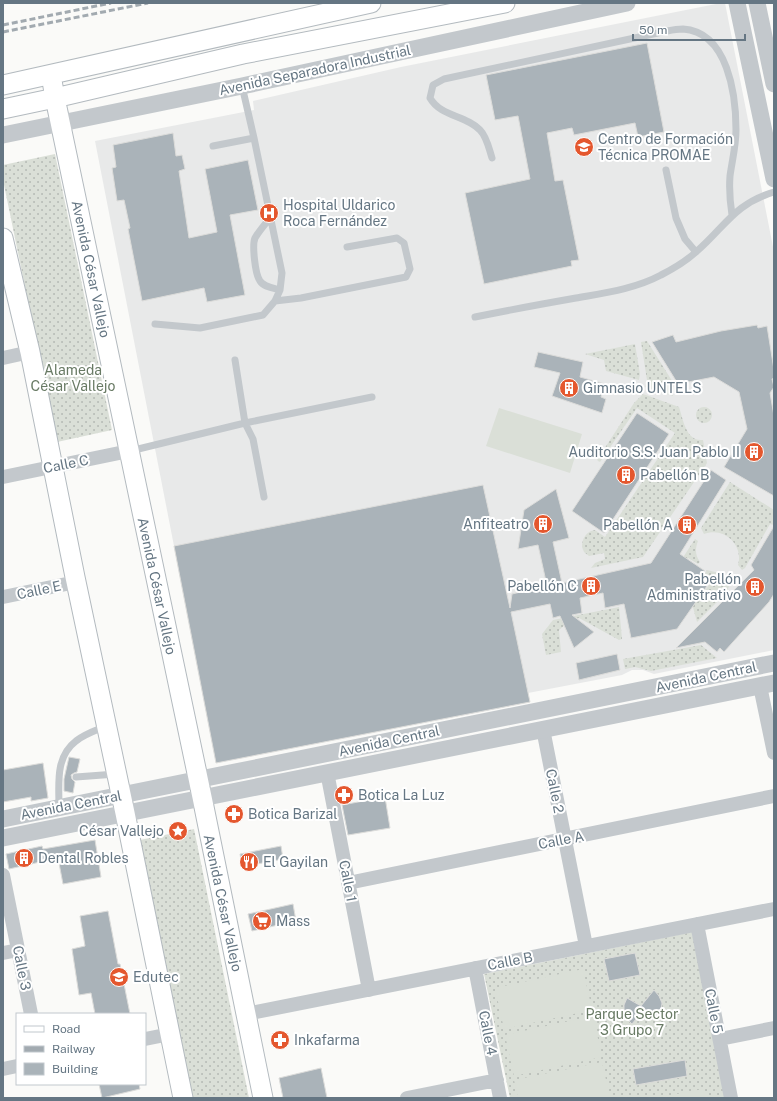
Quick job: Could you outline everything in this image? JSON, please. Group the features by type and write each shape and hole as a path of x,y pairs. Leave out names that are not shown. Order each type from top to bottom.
{"main road":[{"path":"3,85 371,3"},
{"name":"Avenida Separadora Industrial","path":"3,109 243,54 505,3"},
{"name":"Avenida César Vallejo","path":"51,75 263,1098"},
{"path":"3,238 30,352 52,466 183,1098"}],"street":[{"name":"Avenida Separadora Industrial","path":"3,135 242,86 627,3"},
{"path":"737,3 772,155 774,179"},
{"path":"757,3 774,84"},
{"path":"3,358 30,352"},
{"name":"Calle C","path":"3,477 129,451"},
{"name":"Calle E","path":"3,597 76,582"},
{"name":"Avenida Central","path":"3,838 123,804 200,789 774,663"},
{"path":"767,684 774,753"},
{"name":"Avenida Central","path":"200,789 327,772 767,684"},
{"name":"Calle 2","path":"543,729 586,946"},
{"name":"Calle 1","path":"327,772 370,990"},
{"name":"Calle A","path":"348,883 774,796"},
{"name":"Avenida Central","path":"3,819 59,808 123,804"},
{"name":"Calle 3","path":"3,875 31,1013"},
{"name":"Calle B","path":"246,1014 774,909"},
{"name":"Calle 5","path":"697,924 732,1098"},
{"path":"3,953 18,950"},
{"name":"Calle 4","path":"475,968 500,1098"},
{"path":"720,1039 774,1028"},
{"path":"146,1039 170,1034"},
{"path":"3,1069 16,1066"},
{"path":"407,1098 497,1080"}],"lane":[{"path":"492,158 488,144 480,130 467,121 444,112 434,105 430,98 433,85 444,79 457,76 682,29 706,37 715,45 724,62 731,82 736,130 729,194 732,216"},
{"path":"155,324 200,328 263,315 275,300 280,290 282,273 242,86"},
{"path":"213,146 254,138"},
{"path":"666,170 676,218 685,239 696,252"},
{"path":"475,317 612,292 643,283 660,276 696,252 732,216 754,200 774,192"},
{"path":"270,218 255,239 254,244 257,274 260,281 266,286 280,290"},
{"path":"275,300 301,298 406,276 410,269 404,243 397,238 347,247"},
{"path":"235,360 245,423 252,439 264,497"},
{"path":"129,451 245,423 372,397"},
{"path":"59,808 62,779 59,770 67,751 76,740 106,726"},
{"path":"76,777 117,774"}],"shaded area":[{"path":"725,3 774,252 774,650 654,674 643,670 632,670 622,675 528,693 483,485 174,546 95,141 254,110 253,101 401,67"}],"green space":[{"name":"Alameda César Vallejo","path":"55,154 112,430 57,442 3,180 3,165"},
{"path":"647,341 674,384 673,396 645,387 647,380 641,342"},
{"path":"635,344 640,374 639,380 606,371 604,360 585,354"},
{"path":"643,394 679,407 689,434 697,440 703,440 707,463 643,557 591,568 595,563 605,559 604,553 589,556 584,552 582,544 585,536 589,532 595,530 605,537 675,433 637,408 600,462 597,460 634,403"},
{"path":"701,407 707,407 712,412 710,421 707,423 701,423 696,418 696,412"},
{"path":"499,408 582,434 570,473 486,446"},
{"path":"730,482 774,510 774,525 770,524 745,568 742,570 738,565 738,551 731,539 719,533 711,532 704,534 701,528"},
{"path":"695,539 698,541 696,552 700,562 698,564 688,558 669,586 665,585"},
{"path":"707,570 722,572 729,579 730,584 726,593 697,622 691,600 692,598 697,601 712,581 704,575"},
{"path":"619,607 622,639 619,640 579,618 571,620 559,630 561,652 546,655 542,634 553,620"},
{"path":"701,645 717,658 651,671 635,667 625,669 623,659"},
{"path":"194,829 249,1098 191,1098 140,840"},
{"name":"Parque Sector 3 Grupo 7","path":"692,932 725,1098 510,1098 484,974"},
{"path":"583,969 592,1010 504,1029 495,988"},
{"path":"593,1016 602,1057 514,1076 505,1035"},
{"path":"602,1062 610,1098 518,1098 514,1080"},
{"path":"703,1089 705,1098 656,1098"}],"building":[{"path":"647,43 664,132 638,137 635,123 574,135 572,128 547,133 555,181 563,180 579,260 571,261 572,266 484,284 465,193 530,179 518,116 495,120 486,75"},
{"path":"173,133 176,156 182,155 185,169 179,171 189,238 217,232 205,169 248,160 258,210 230,215 245,295 207,302 204,288 142,301 124,200 117,201 112,168 116,167 113,145"},
{"path":"757,325 758,328 767,326 774,370 774,378 772,379 774,387 770,393 774,416 774,496 724,467 747,429 739,392 714,377 678,384 652,342 673,335 676,342 721,331"},
{"path":"538,352 583,362 580,377 605,384 601,397 606,399 602,413 552,396 560,373 534,367"},
{"name":"Pabellón B","path":"637,413 669,434 604,533 572,511"},
{"path":"711,470 726,480 680,554 705,571 702,575 707,578 703,584 707,586 677,629 631,638 624,604 605,608 603,593 580,598 582,613 572,615 594,632 574,648 560,616 553,618 550,604 511,612 530,702 216,763 174,546 483,485 510,608 512,594 547,586 538,545 518,549 524,510 556,489 569,538 553,542 562,583 651,563"},
{"name":"Pabellón Administrativo","path":"774,526 774,594 769,602 724,652 720,648 717,652 705,642 676,648 754,570 751,565"},
{"path":"617,654 620,670 579,680 576,663"},
{"path":"69,757 80,759 77,772 71,775 75,782 73,793 64,791 64,779"},
{"path":"43,763 48,798 31,801 31,797 3,802 3,770"},
{"path":"385,797 390,828 348,835 342,805"},
{"path":"95,840 101,877 63,884 58,858 9,869 6,854 42,846 43,849"},
{"path":"281,846 283,859 242,867 240,854"},
{"path":"293,904 296,921 252,931 248,914"},
{"path":"108,911 118,964 120,964 130,1013 95,1013 91,993 79,995 72,949 85,946 80,916"},
{"path":"635,953 640,975 609,981 604,959"},
{"path":"654,990 662,1003 661,1011 658,1017 644,1009 632,1024 627,1019 624,1012 624,1005 627,998 641,1006"},
{"path":"685,1060 687,1076 636,1085 633,1069"},
{"path":"321,1068 327,1098 283,1098 279,1078"},
{"path":"99,1085 139,1085 140,1089 102,1098"}],"railway":[{"path":"3,25 111,3"},
{"path":"3,32 148,3"}],"place":[{"name":"Centro de Formación Técnica PROMAE","path":"584,147"},
{"name":"Hospital Uldarico Roca Fernández","path":"269,213"},
{"name":"Gimnasio UNTELS","path":"569,388"},
{"name":"Auditorio S.S. Juan Pablo II","path":"754,452"},
{"name":"Pabellón B","path":"626,475"},
{"name":"Anfiteatro","path":"543,524"},
{"name":"Pabellón A","path":"687,525"},
{"name":"Pabellón C","path":"591,586"},
{"name":"Pabellón Administrativo","path":"755,587"},
{"name":"Botica La Luz","path":"344,795"},
{"name":"Botica Barizal","path":"234,814"},
{"name":"César Vallejo","path":"178,831"},
{"name":"Dental Robles","path":"24,858"},
{"name":"El Gayilan","path":"249,862"},
{"name":"Mass","path":"262,921"},
{"name":"Edutec","path":"119,977"},
{"name":"Inkafarma","path":"280,1040"}]}
